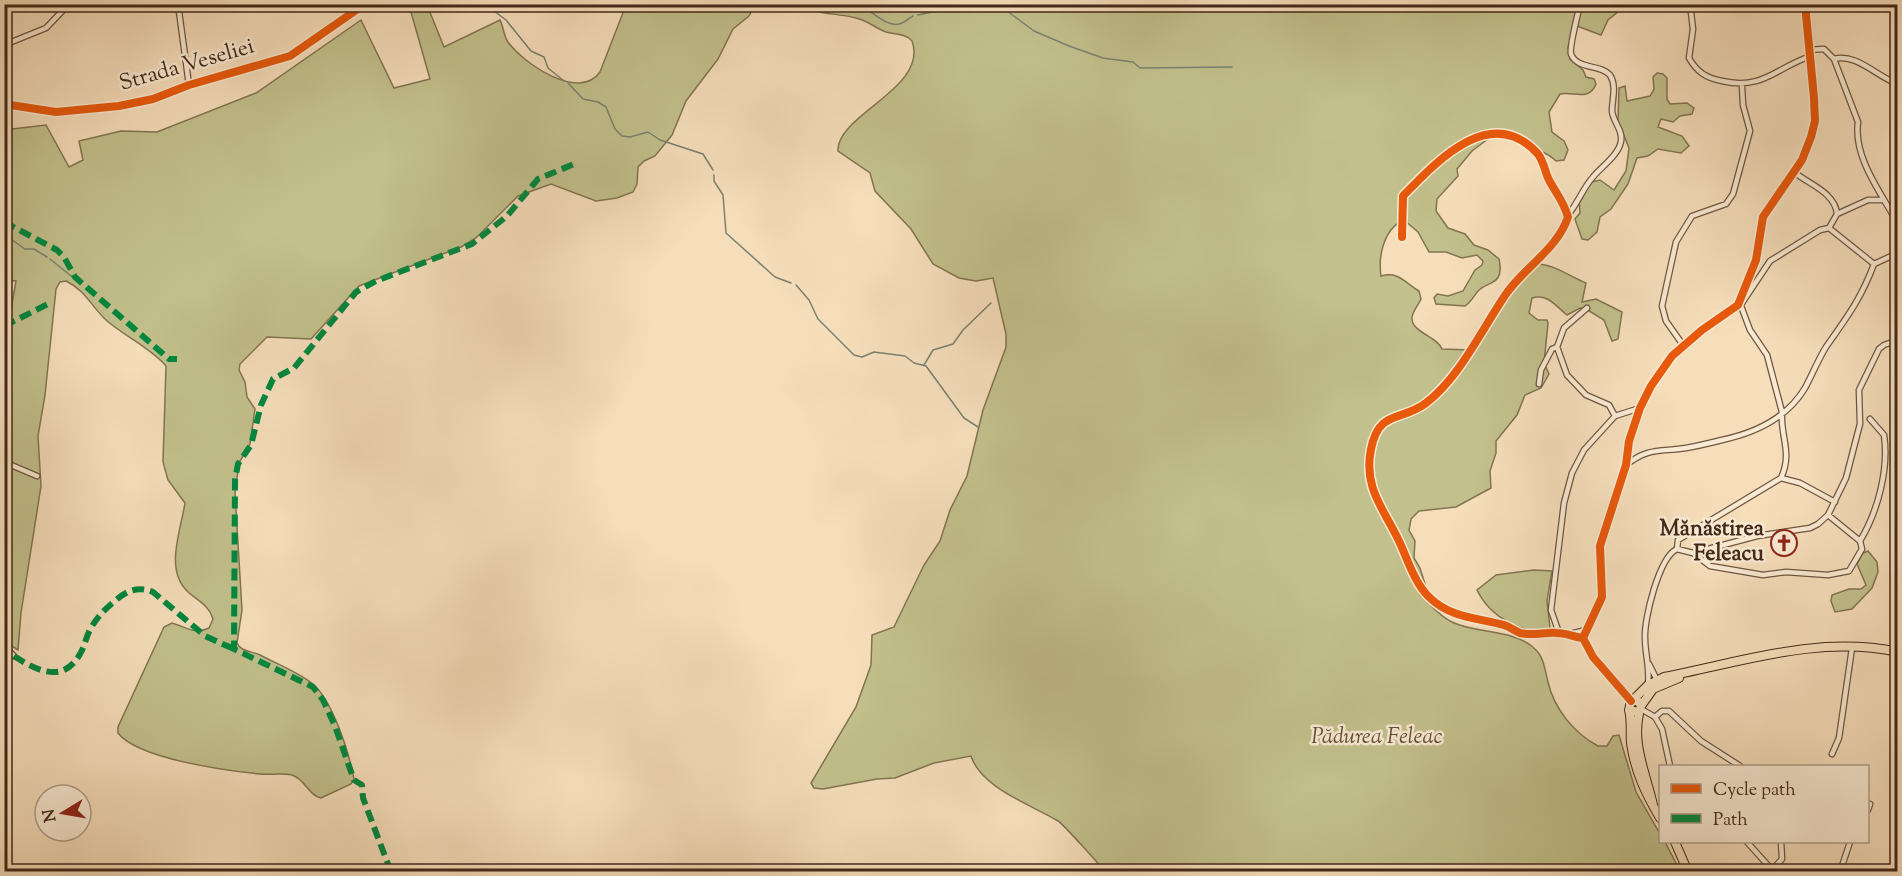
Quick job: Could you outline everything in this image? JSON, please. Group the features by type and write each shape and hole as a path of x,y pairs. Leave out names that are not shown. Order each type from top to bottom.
{"main road":[{"path":"1659,816 1643,790 1634,757 1629,710 1632,701 1654,684 1823,646 1853,645 1898,654"},
{"path":"1653,805 1637,746 1635,726 1640,709 1654,684 1813,651 1852,648 1898,654"},
{"path":"1632,701 1638,701 1640,709"},
{"path":"1629,710 1640,709"},
{"path":"1675,843 1688,872"}],"street":[{"path":"4,45 46,27 69,4"},
{"path":"178,4 189,85"},
{"name":"Strada Veseliei","path":"4,104 44,112 68,112 133,104 290,56 365,4"},
{"path":"1580,4 1570,47 1571,55 1577,62 1605,71 1610,76 1614,92 1613,117 1622,138 1620,146 1592,178 1559,232 1507,292 1473,349 1426,402 1389,417 1380,426 1371,450 1369,472 1371,488 1378,506 1398,540 1420,586 1429,598 1458,615 1506,626 1520,633 1584,634"},
{"path":"1690,4 1693,29 1688,54 1694,67 1711,79 1742,86 1778,74 1808,54 1824,49 1834,59 1858,122 1857,132 1862,155 1898,224"},
{"path":"1654,684 1645,650 1646,623 1660,573 1667,557 1677,549 1678,540 1781,478 1788,453 1781,422 1782,412 1767,355 1750,330 1740,306 1756,260 1763,217 1794,172 1811,137 1815,121 1805,4"},
{"path":"1834,59 1857,62 1886,80 1898,84"},
{"path":"1683,345 1666,321 1662,306 1676,242 1692,216 1726,204 1733,194 1750,131 1742,86"},
{"path":"1402,237 1402,196 1453,148 1482,137 1514,137 1539,155 1568,214"},
{"path":"1794,172 1822,190 1836,208 1837,214"},
{"path":"1584,634 1598,610 1602,597 1600,546 1626,465 1629,441 1640,408 1651,386 1683,345 1740,306 1770,261 1815,232 1829,228 1837,214 1868,200 1884,200"},
{"path":"1829,228 1874,264"},
{"path":"1626,465 1648,452 1662,448 1685,448 1755,431 1773,422 1795,403 1824,350 1863,296 1874,264 1898,253"},
{"path":"1587,308 1564,328 1557,347 1567,375 1586,395 1609,405 1615,416"},
{"path":"1677,549 1693,553 1757,536 1810,528 1828,515 1846,478 1860,424 1859,390 1879,349 1898,340"},
{"path":"1539,384 1541,370 1552,349 1557,347"},
{"path":"1558,633 1551,610 1564,503 1572,472 1584,450 1615,416 1640,408"},
{"path":"1860,541 1876,508 1883,466 1884,435 1870,419"},
{"path":"4,462 37,476"},
{"path":"1781,478 1800,483 1835,502"},
{"path":"1693,553 1698,560 1722,570 1763,575 1786,572 1828,575 1849,571 1862,549 1860,541 1828,515"},
{"path":"1584,634 1593,657 1632,701"},
{"path":"4,646 14,656"},
{"path":"1832,754 1839,738 1852,648"},
{"path":"1649,664 1654,684"},
{"path":"1640,709 1655,717 1662,729 1670,765"},
{"path":"1655,717 1662,711 1669,711 1701,741 1738,765"},
{"path":"1749,843 1774,870 1782,859 1780,843"},
{"path":"1840,872 1850,843"}],"green space":[{"path":"409,5 427,5 444,47 500,20 508,42 526,60 552,76 579,83 591,80 600,72 626,5 755,5 749,16 733,29 718,59 686,101 672,135 655,156 638,167 637,184 633,192 617,198 596,201 551,184 518,196 476,238 461,247 359,286 311,339 267,337 240,364 239,370 245,382 247,397 255,409 250,444 239,463 235,493 242,610 237,643 244,650 260,655 313,684 327,703 344,742 354,779 351,784 321,798 313,794 292,775 206,767 163,757 129,742 118,733 118,727 164,627 172,623 199,631 209,628 213,619 206,607 188,592 177,573 176,549 185,503 168,480 163,462 166,366 153,353 106,320 83,294 66,281 60,282 56,289 45,395 38,436 41,486 21,613 18,650 5,642 4,326 8,327 16,281 5,280 4,130 46,125 69,167 83,160 79,141 121,131 157,132 256,93 361,20 394,88 430,79"},
{"name":"Pădurea Feleac","path":"801,5 1637,5 1619,11 1608,20 1601,35 1577,26 1568,47 1570,59 1583,70 1586,77 1594,79 1596,84 1589,93 1560,94 1549,112 1552,132 1564,141 1568,150 1564,160 1556,161 1515,138 1496,133 1472,151 1457,169 1458,176 1437,199 1436,211 1448,228 1465,234 1474,245 1488,250 1499,259 1500,274 1497,278 1478,291 1465,306 1436,304 1434,298 1437,294 1448,296 1463,291 1483,261 1477,255 1462,258 1446,252 1429,252 1418,232 1404,220 1397,224 1387,236 1380,268 1381,276 1397,276 1419,291 1421,299 1413,313 1413,323 1442,349 1472,350 1481,330 1499,303 1520,278 1538,264 1557,269 1586,283 1582,302 1596,299 1622,312 1618,339 1612,341 1604,320 1586,309 1580,308 1567,315 1547,299 1532,298 1529,313 1538,320 1547,320 1548,323 1544,363 1549,374 1541,388 1525,395 1517,415 1496,441 1496,453 1490,471 1491,488 1456,507 1419,511 1411,519 1409,530 1415,541 1414,558 1426,587 1421,589 1420,595 1435,610 1462,626 1506,635 1527,643 1535,649 1544,664 1551,692 1560,711 1581,735 1598,746 1607,746 1613,736 1619,735 1636,792 1659,832 1659,843 1666,843 1680,871 1104,871 1058,821 1008,795 985,777 971,756 934,763 895,778 823,789 814,788 811,783 856,707 871,665 872,635 894,627 924,565 940,541 950,510 967,476 983,410 1006,347 1006,334 993,278 976,281 959,278 933,264 911,229 875,191 870,173 838,151 841,138 851,125 896,87 907,73 914,58 912,41 903,35 890,33 860,19"},
{"path":"1657,73 1667,78 1667,99 1670,104 1687,103 1694,108 1692,114 1680,116 1673,122 1661,119 1658,127 1682,136 1689,146 1681,153 1658,149 1648,156 1637,158 1628,184 1611,209 1600,217 1597,232 1588,240 1582,239 1575,219 1580,213 1579,198 1588,183 1600,180 1614,190 1626,171 1629,148 1618,121 1619,88 1625,86 1627,101 1650,96 1654,89 1653,77"},
{"path":"1868,551 1877,562 1878,572 1872,588 1852,609 1835,612 1831,601 1832,595 1849,589 1861,589 1866,585 1857,564 1863,553"},
{"path":"1534,570 1552,571 1547,601 1550,628 1529,630 1508,622 1490,608 1477,590 1496,575"}],"waterway":[{"path":"485,4 506,20 531,51 544,57 548,68 564,81"},
{"path":"864,4 875,15 890,23 901,23 913,16"},
{"path":"918,15 971,4"},
{"path":"984,4 1007,11 1034,31 1069,46 1103,58 1133,62 1140,68 1232,67"},
{"path":"568,83 583,99 598,102 606,107 615,129 622,136 630,137 648,132 660,140 703,154 713,170"},
{"path":"714,175 714,181 723,195 726,233 775,277 791,283"},
{"path":"4,234 25,249 34,249 47,257"},
{"path":"50,259 80,283"},
{"path":"796,285 809,300 818,319 854,355 862,357 874,352 905,356 914,363 926,366 964,418 978,427"},
{"path":"924,365 933,350 953,344 963,330 991,303"}],"marked path":[{"path":"391,872 363,798 362,785 354,780 323,700 313,687 234,649 235,480 238,464 251,445 261,405 273,379 294,368 356,292 376,281 472,244 507,216 538,179 574,164"},
{"path":"4,222 57,250 64,257 75,277 169,359 177,359"},
{"path":"4,326 52,302"},
{"path":"14,656 41,670 58,672 66,669 80,654 89,631 102,613 125,594 138,589 153,592 205,636 234,649"}],"cycle path":[{"path":"4,104 56,112 119,106 153,99 189,85 290,56 365,4"},
{"path":"1631,701 1593,657 1583,638 1602,597 1600,546 1626,465 1629,441 1640,408 1651,386 1672,356 1702,330 1738,305 1756,260 1763,217 1802,160 1811,137 1815,121 1814,98 1805,4"},
{"path":"1402,237 1403,196 1448,154 1483,135 1502,134 1520,139 1538,154 1564,207 1568,217 1557,238 1513,284 1460,366 1426,403 1417,409 1392,418 1379,428 1371,449 1369,463 1376,498 1399,541 1415,578 1437,604 1455,613 1504,625 1520,633 1560,633 1583,638"}],"place":[{"name":"Mănăstirea Feleacu","path":"1784,543"}]}
